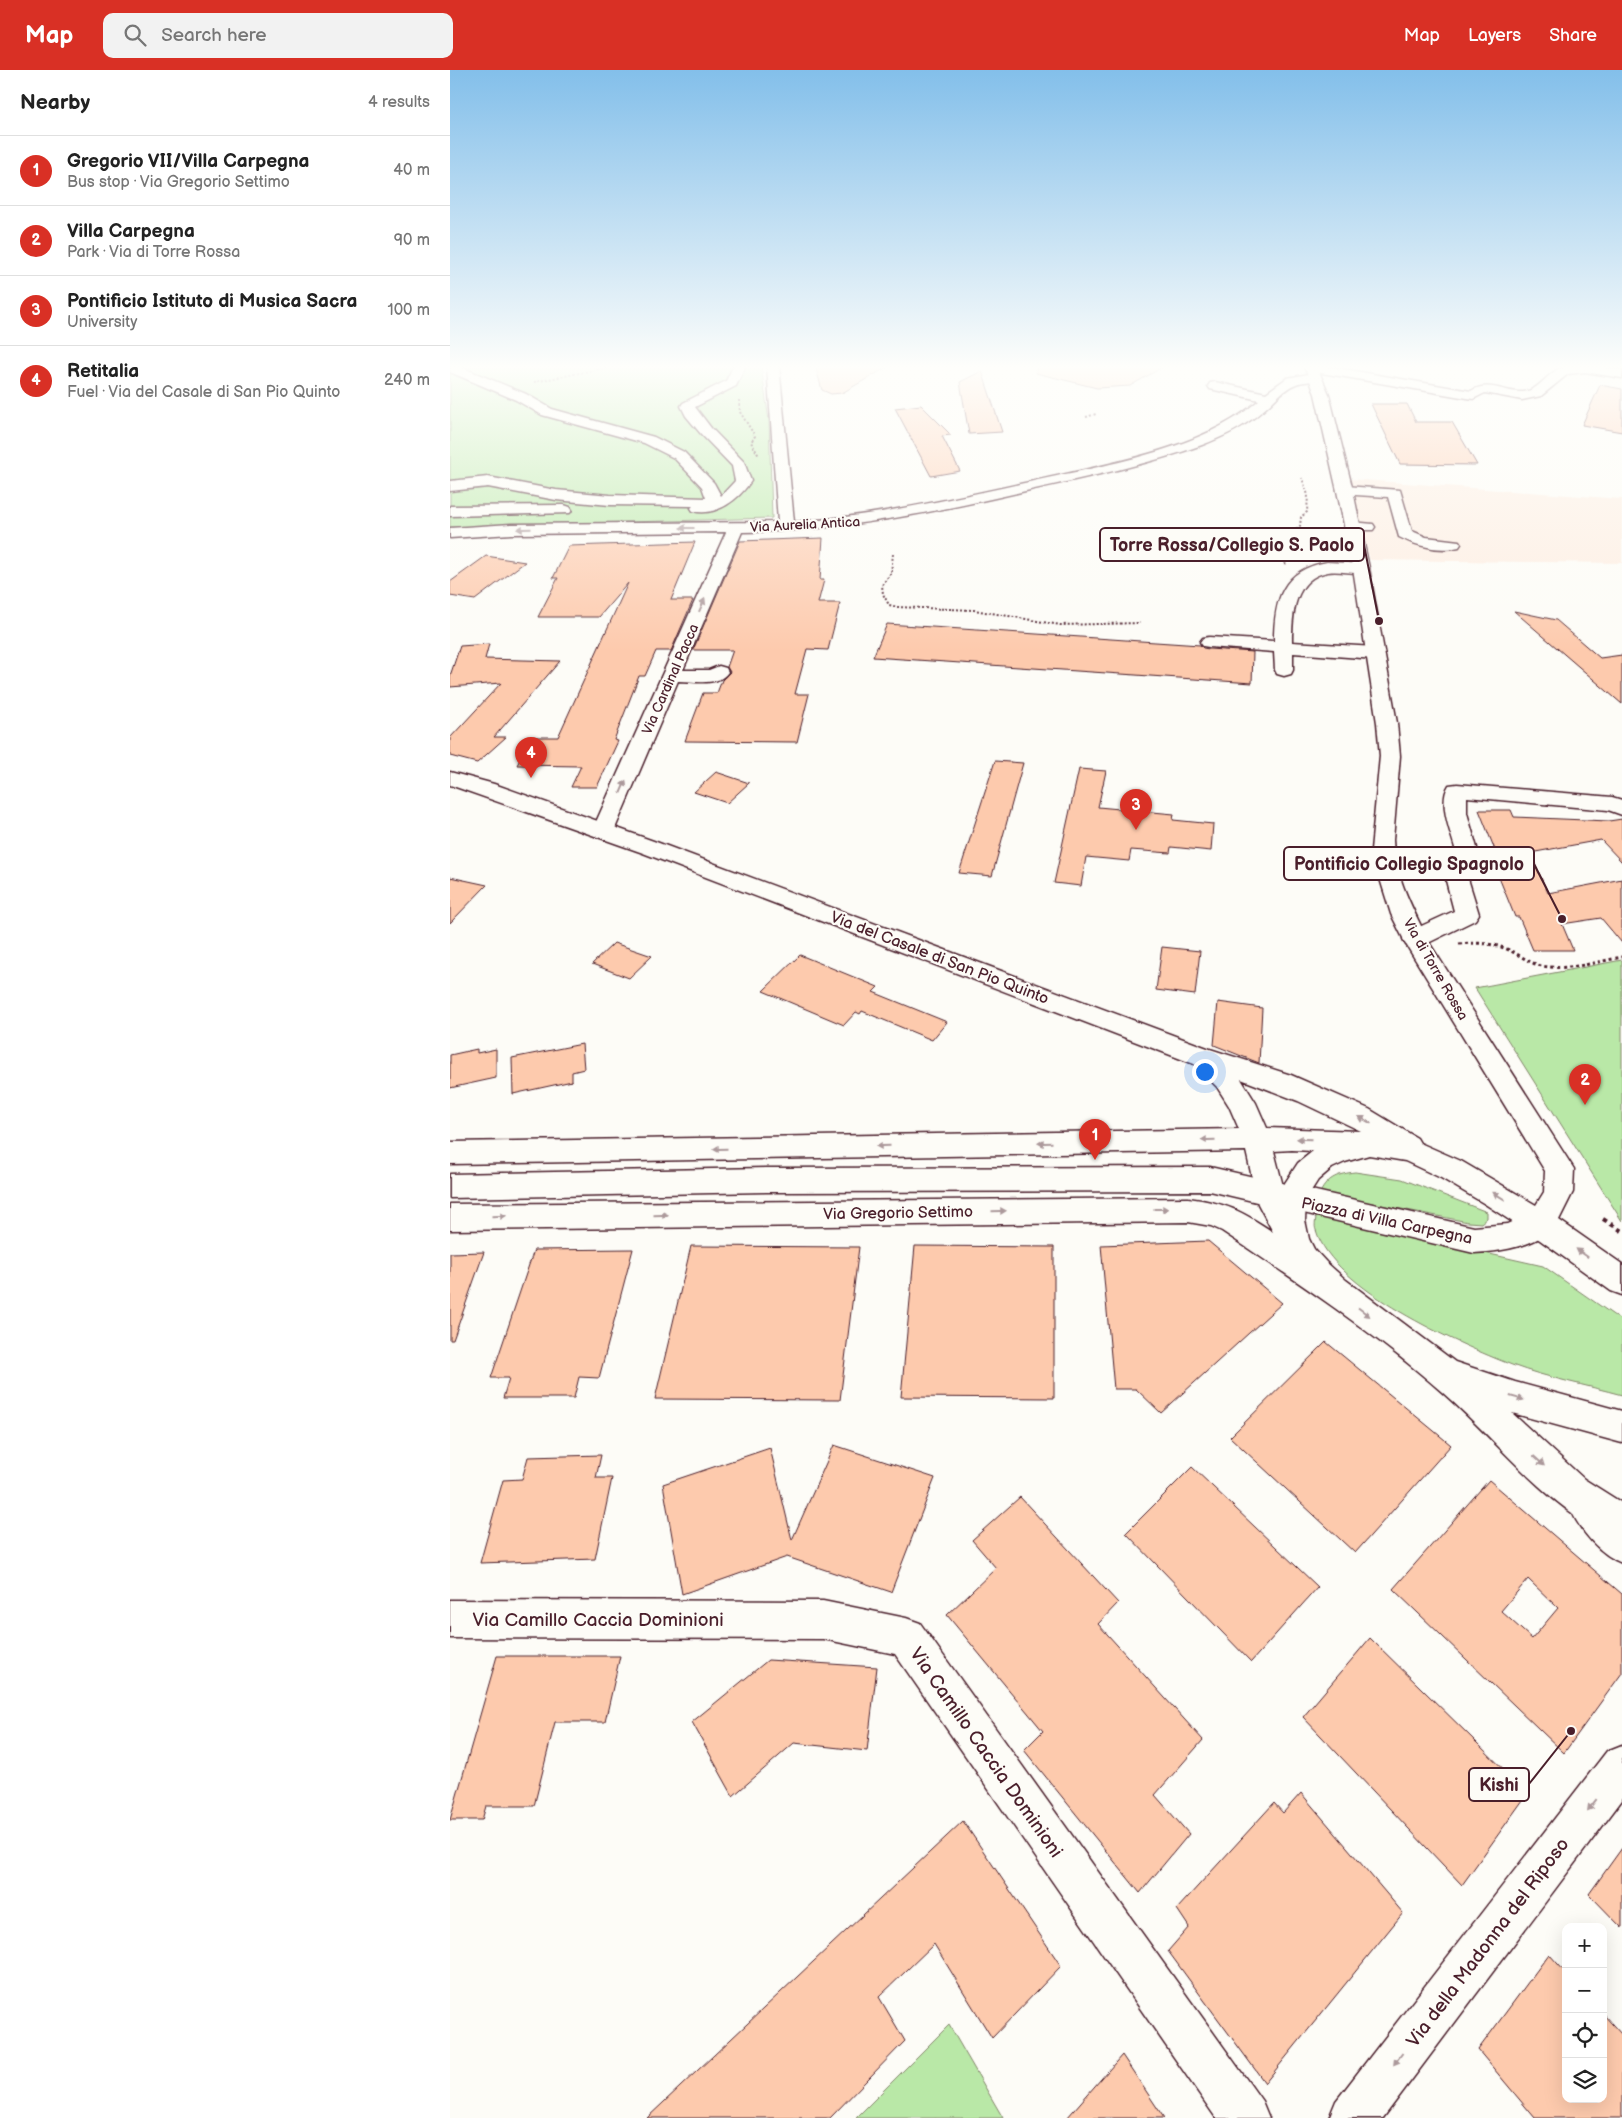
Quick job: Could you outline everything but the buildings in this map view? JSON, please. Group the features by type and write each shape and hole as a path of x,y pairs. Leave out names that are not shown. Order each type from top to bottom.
{"street":[{"path":"684,461 709,486 716,504"},
{"path":"450,511 534,509 634,512 696,508 716,504 734,495 743,480 739,464 736,461"},
{"path":"782,461 786,527"},
{"name":"Via Aurelia Antica","path":"450,533 511,529 830,525 881,518 1053,481 1135,461"},
{"name":"Via di Torre Rossa","path":"1338,461 1345,491 1360,527 1361,568 1390,746 1382,850 1394,893 1417,943 1558,1166 1561,1180 1559,1194 1557,1200 1540,1223"},
{"path":"450,486 488,482 565,496 618,500 692,501 716,504"},
{"path":"1345,491 1395,493 1405,534 1422,542 1446,544 1434,527"},
{"name":"Via Cardinal Pacca","path":"603,831 736,527"},
{"path":"1284,670 1283,618 1287,595 1296,584 1309,574 1322,568 1361,568"},
{"path":"1209,642 1374,653"},
{"path":"671,675 712,676 719,672"},
{"name":"Via del Casale di San Pio Quinto","path":"450,778 651,848 1201,1056 1265,1077 1332,1104 1383,1130 1421,1155"},
{"path":"1417,943 1467,914 1454,869 1466,848 1456,813 1457,790 1612,804 1622,808"},
{"path":"1201,1056 1220,1072 1242,1103 1280,1196"},
{"path":"450,1153 1257,1140"},
{"name":"Piazza di Villa Carpegna","path":"1257,1140 1318,1140 1388,1147 1421,1155 1460,1173 1540,1223 1622,1281"},
{"name":"Piazza di Villa Carpegna","path":"1280,1196 1326,1157 1355,1148 1388,1147"},
{"name":"Via Gregorio Settimo","path":"450,1186 766,1180 1210,1179 1280,1196"},
{"name":"Piazza di Villa Carpegna","path":"1280,1196 1474,1240 1494,1240 1514,1236 1540,1223"},
{"name":"Piazza di Villa Carpegna","path":"1280,1196 1296,1242 1308,1264 1325,1283 1439,1369 1572,1493 1622,1545"},
{"name":"Via Gregorio Settimo","path":"450,1217 1188,1210 1215,1214 1233,1222 1325,1283"},
{"name":"Piazza di Villa Carpegna","path":"1439,1369 1490,1390 1622,1427"},
{"name":"Piazza di Villa Carpegna","path":"1572,1493 1622,1523"},
{"name":"Via Camillo Caccia Dominioni","path":"450,1619 823,1620 906,1636 1245,2118"},
{"name":"Via della Madonna del Riposo","path":"1353,2118 1622,1766"}],"path":[{"path":"1296,584 1284,576 1284,568 1295,541 1293,532 1300,526 1300,517 1307,512 1309,501 1306,484 1302,478"},
{"path":"894,554 891,573 882,585 883,594 889,605 897,607 963,608 1000,613 1028,621 1058,625 1113,622 1140,623"},
{"path":"1417,943 1441,942 1458,944 1482,942 1502,946 1525,959 1543,966 1562,968 1622,957"},
{"path":"1603,1219 1622,1232"}],"shaded area":[{"path":"1350,479 1622,499 1622,563 1370,560"}],"green space":[{"path":"450,461 770,461 772,518 450,527"},
{"path":"1622,960 1622,1221 1475,988"},
{"path":"1355,1172 1402,1179 1487,1212 1487,1218 1481,1223 1468,1222 1320,1193 1326,1183 1334,1177"},
{"path":"1316,1215 1543,1266 1622,1321 1622,1395 1525,1370 1489,1356 1431,1329 1400,1312 1371,1293 1346,1273 1327,1252 1315,1228"},
{"path":"949,2025 1003,2118 856,2118"}],"place":[{"name":"Torre Rossa/Collegio S. Paolo","path":"1379,621"},
{"name":"Retitalia","path":"531,778"},
{"name":"Pontificio Istituto di Musica Sacra","path":"1136,830"},
{"name":"Pontificio Collegio Spagnolo","path":"1562,919"},
{"name":"Villa Carpegna","path":"1585,1105"},
{"name":"Gregorio VII/Villa Carpegna","path":"1095,1160"},
{"name":"Kishi","path":"1571,1731"}]}
